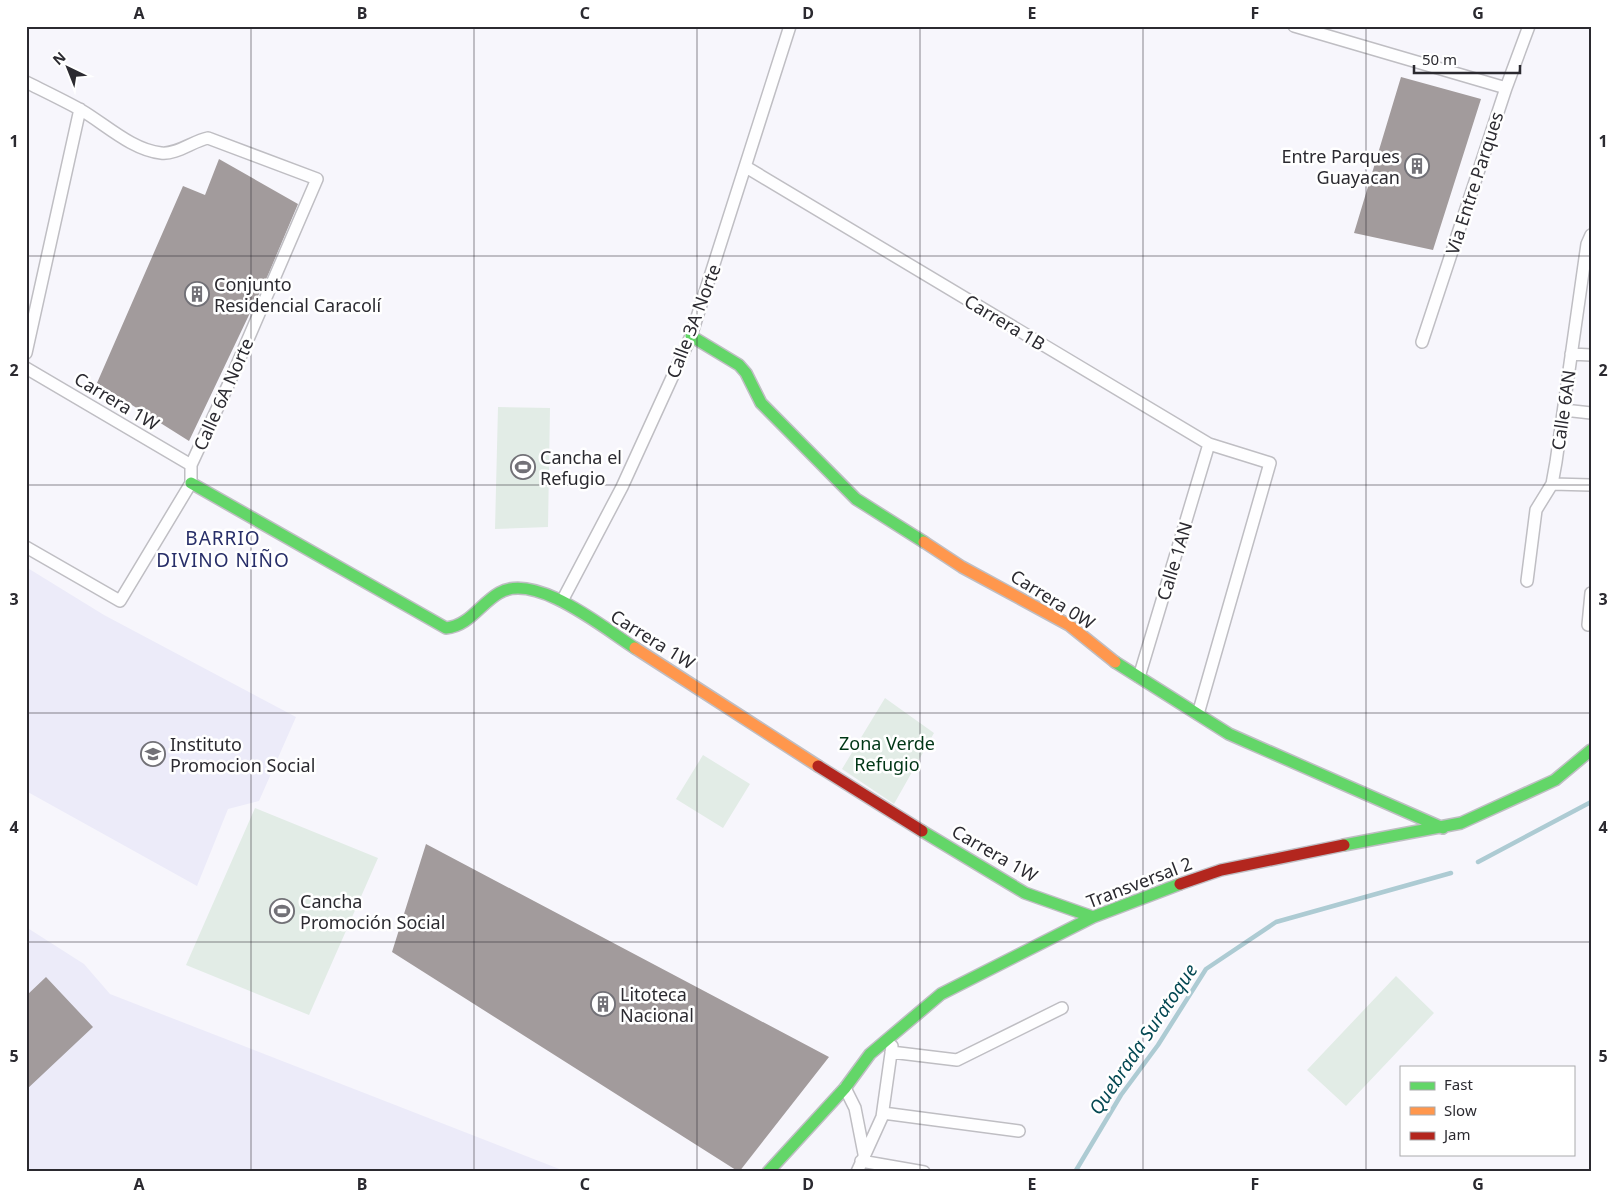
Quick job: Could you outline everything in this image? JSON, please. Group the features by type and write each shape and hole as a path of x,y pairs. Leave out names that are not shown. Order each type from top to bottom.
{"street":[{"name":"Calle 3A Norte","path":"562,601 622,487 691,336 790,26"},
{"path":"1294,26 1506,88"},
{"path":"1334,39 1337,26"},
{"name":"Via Entre Parques","path":"1422,342 1506,88 1529,26"},
{"path":"26,82 80,110 26,353"},
{"name":"Calle 6A Norte","path":"80,110 142,148 162,154 170,153 198,140 208,138 317,180 230,381 191,465 191,483"},
{"name":"Carrera 1B","path":"746,167 1209,444 1270,463 1198,714"},
{"name":"Calle 6AN","path":"1527,581 1536,510 1552,484 1587,244 1591,235"},
{"name":"Carrera 0W","path":"691,336 739,365 746,373 761,403 856,499 962,567 1069,625 1119,665 1229,734 1444,828"},
{"path":"1571,354 1591,355"},
{"name":"Carrera 1W","path":"26,368 191,465"},
{"path":"1564,410 1591,413"},
{"name":"Calle 1AN","path":"1139,677 1209,444"},
{"path":"26,547 120,602 191,483"},
{"name":"Carrera 1W","path":"191,483 446,628 454,628 461,625 493,595 510,588 528,589 562,601 892,812 1025,893 1093,917"},
{"path":"1552,484 1591,486"},
{"path":"1588,625 1591,594"},
{"name":"Transversal 2","path":"768,1172 845,1088 870,1054 941,994 1093,917 1138,898 1221,870 1331,847 1444,828 1461,823 1555,780 1591,750"},
{"path":"891,1052 957,1060 1062,1008"},
{"path":"861,1162 883,1113 894,1034"},
{"path":"845,1088 855,1108 861,1162"},
{"path":"883,1113 1019,1131"},
{"path":"861,1162 924,1172"}],"shaded area":[{"name":"Instituto Promocion Social","path":"26,567 104,615 296,717 259,801 228,809 197,886 26,791"},
{"path":"26,927 84,964 110,994 567,1172 26,1172"}],"green space":[{"name":"Cancha el Refugio","path":"498,407 550,408 548,527 495,529"},
{"name":"Zona Verde Refugio","path":"885,698 934,733 894,804 842,769"},
{"path":"703,755 750,784 723,828 676,799"},
{"name":"Cancha Promoción Social","path":"255,808 378,858 309,1015 186,965"},
{"path":"1396,976 1434,1013 1346,1106 1307,1070"}],"building":[{"name":"Entre Parques Guayacan","path":"1401,77 1481,99 1433,250 1354,233"},
{"name":"Conjunto Residencial Caracolí","path":"219,159 298,204 268,275 189,441 97,383 183,186 205,195"},
{"name":"Litoteca Nacional","path":"426,844 829,1057 739,1172 392,952"},
{"path":"46,977 93,1027 26,1090 26,996"}],"waterway":[{"name":"Quebrada Suratoque","path":"1478,862 1591,802"},
{"name":"Quebrada Suratoque","path":"1075,1172 1121,1095 1158,1045 1206,969 1276,922 1451,873"}],"traffic: fast":[{"path":"691,336 739,365 746,373 761,403 856,499 924,542"},
{"path":"191,483 446,628 468,619 499,593 514,588 531,590 569,605 635,648"},
{"path":"1115,662 1229,734 1443,828"},
{"path":"1344,845 1461,823 1555,780 1591,750"},
{"path":"922,831 1025,893 1093,917"},
{"path":"768,1172 845,1088 870,1054 941,994 1093,917 1180,884"}],"traffic: slow":[{"path":"924,542 962,567 1069,625 1115,662"},
{"path":"635,648 818,766"}],"traffic: jam":[{"path":"818,766 922,831"},
{"path":"1180,884 1221,870 1344,845"}],"place":[{"name":"Entre Parques Guayacan","path":"1417,166"},
{"name":"Conjunto Residencial Caracolí","path":"197,294"},
{"name":"Cancha el Refugio","path":"523,467"},
{"name":"Instituto Promocion Social","path":"153,754"},
{"name":"Cancha Promoción Social","path":"282,911"},
{"name":"Litoteca Nacional","path":"603,1004"}],"district":[{"name":"BARRIO DIVINO NIÑO","path":"223,549"}]}
